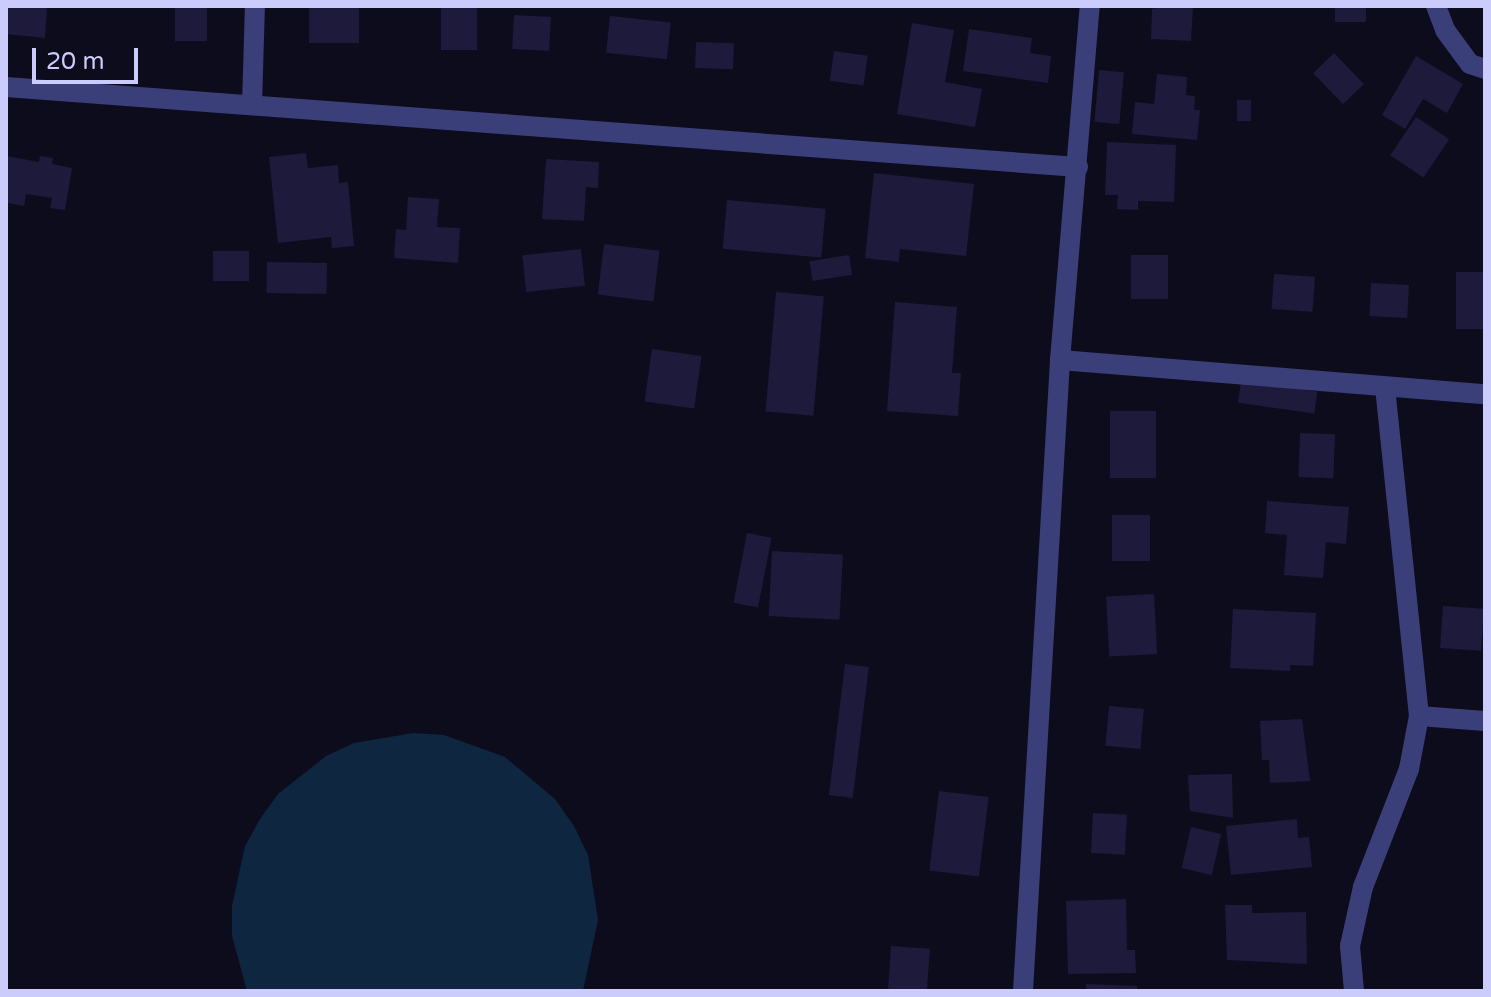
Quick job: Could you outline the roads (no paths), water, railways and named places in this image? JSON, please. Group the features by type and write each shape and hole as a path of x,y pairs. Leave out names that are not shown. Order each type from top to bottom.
{"street":[{"path":"252,105 255,6"},
{"path":"1023,991 1060,360 1090,6"},
{"path":"1436,6 1445,30 1470,64 1485,69"},
{"path":"6,87 1078,167"},
{"path":"1060,360 1485,394"},
{"path":"1354,991 1350,946 1363,887 1409,769 1419,716 1385,387"},
{"path":"1419,716 1485,721"}],"water":[{"path":"413,733 444,735 505,757 555,799 574,826 588,855 598,920 583,991 247,991 232,936 232,906 245,846 260,819 278,794 326,756 354,743"}]}
